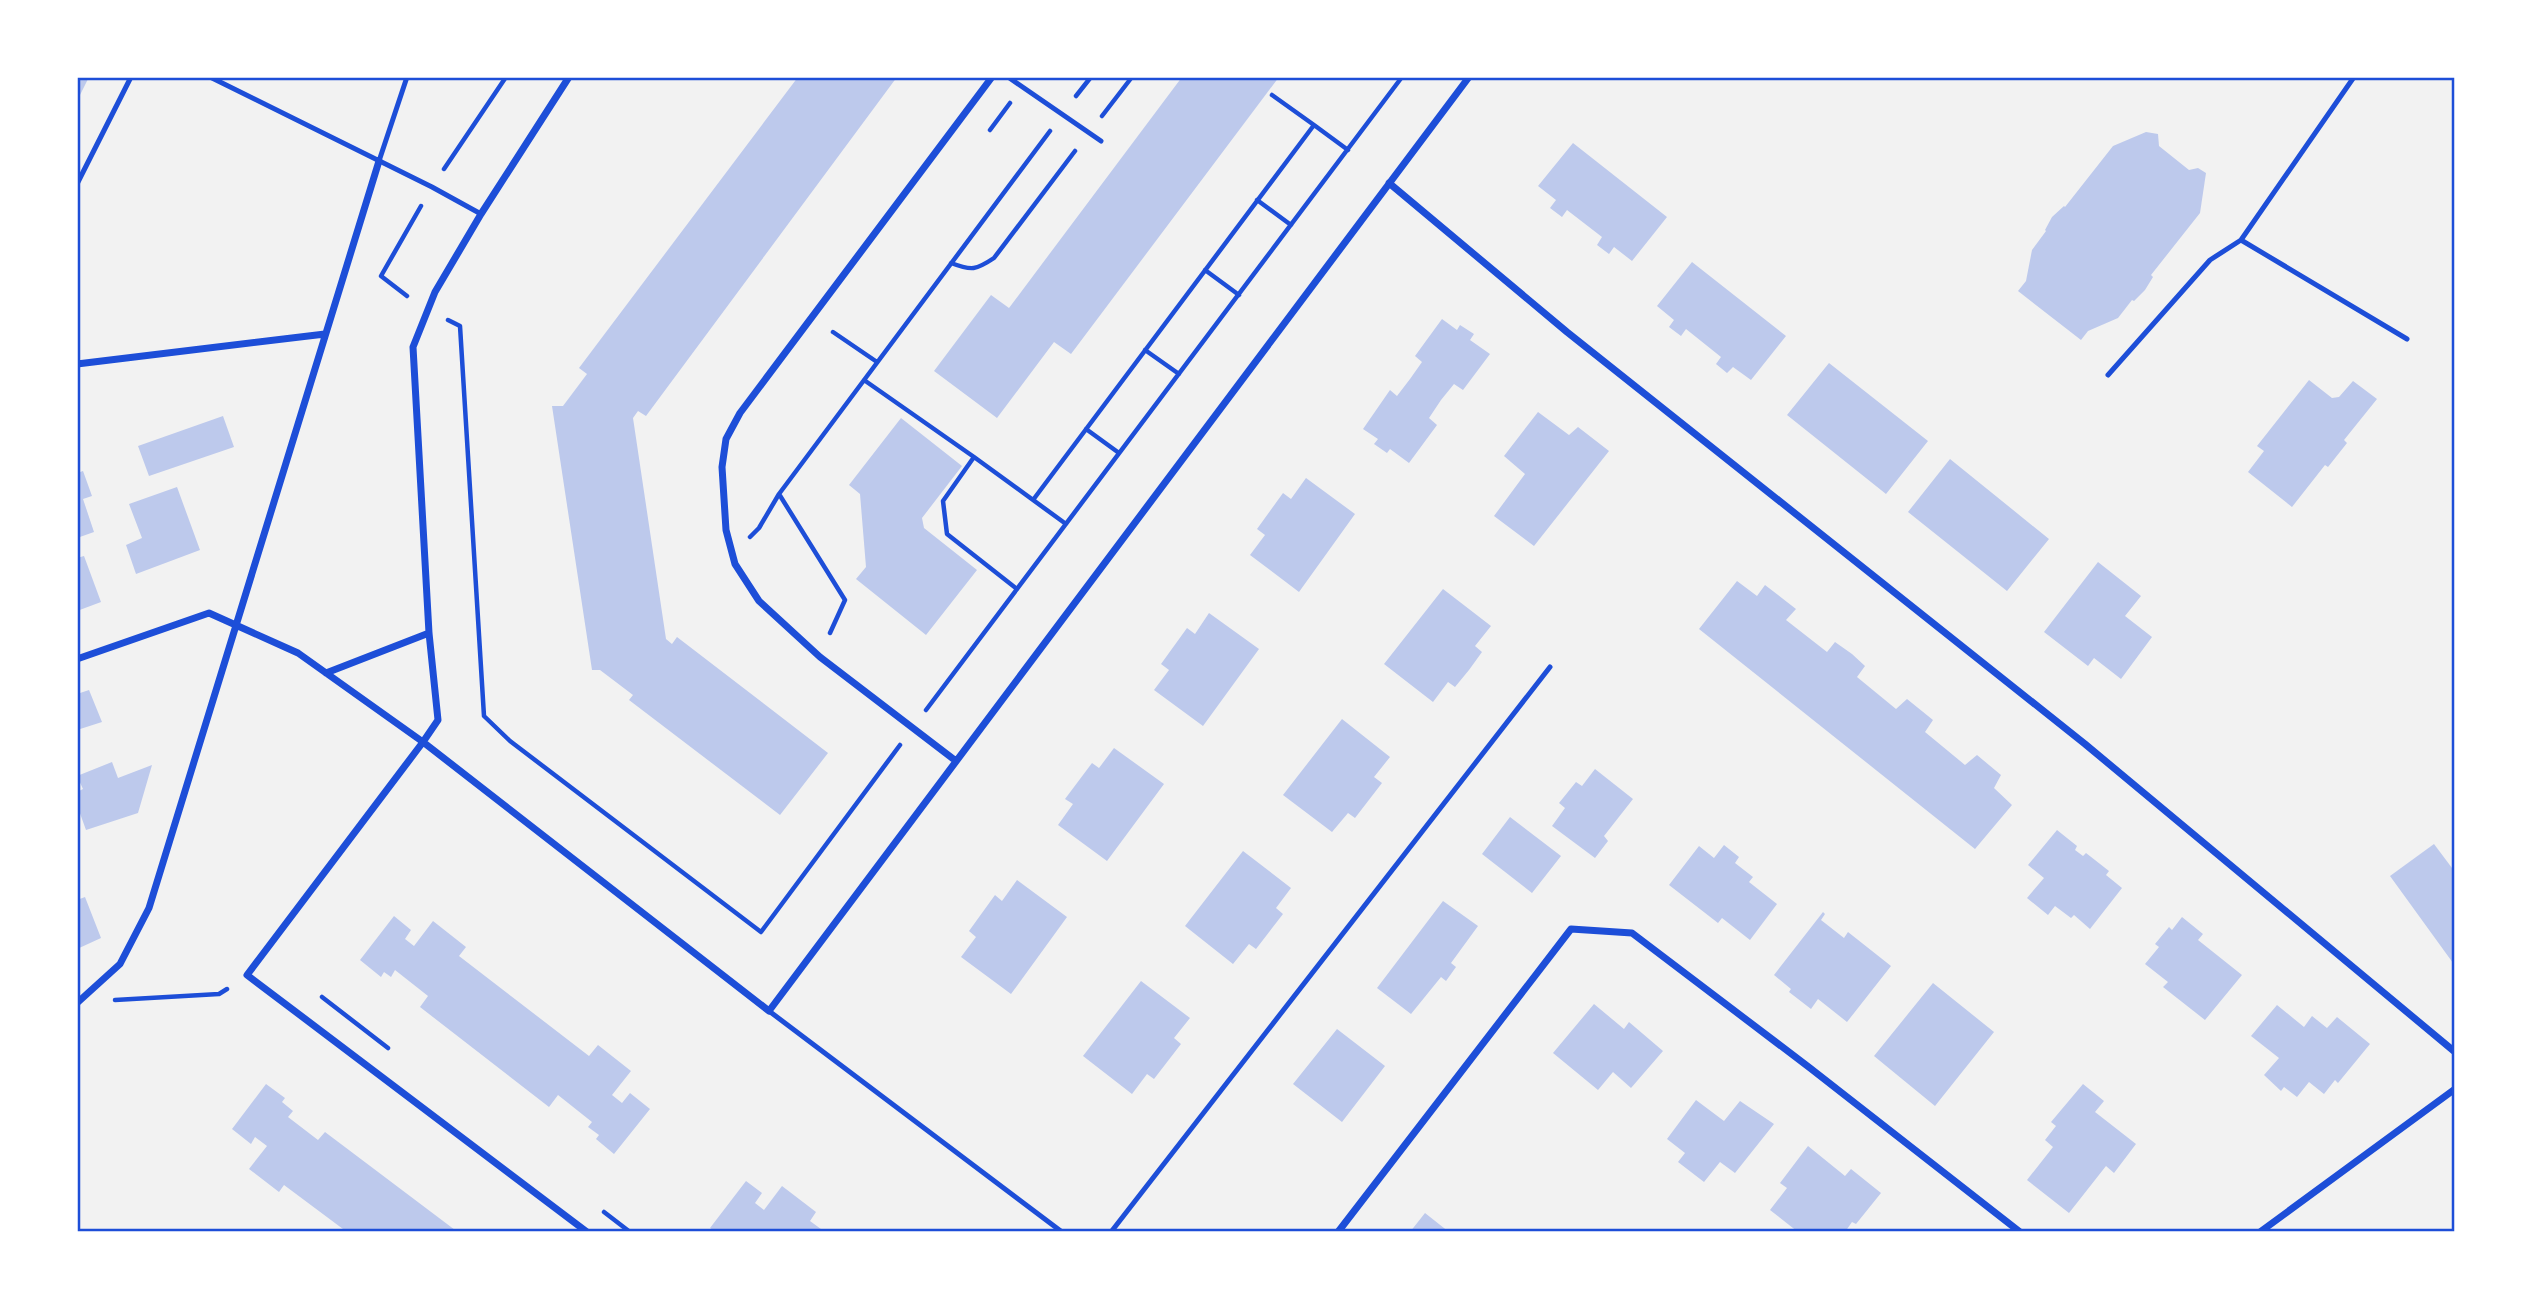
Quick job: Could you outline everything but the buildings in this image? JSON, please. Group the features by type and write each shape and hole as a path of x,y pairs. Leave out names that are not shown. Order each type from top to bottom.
{"street":[{"path":"569,77 481,214 435,292 413,348 429,633 438,720 247,975 587,1232"},
{"path":"956,761 820,657 759,601 735,564 726,530 722,467 726,439 740,413 992,77"},
{"path":"77,659 209,613 298,653 424,742 769,1010 1469,77"},
{"path":"77,1003 120,964 149,908 379,161"},
{"path":"1388,183 1567,332 2085,744 2455,1052"},
{"path":"77,364 325,334"},
{"path":"326,673 429,633"},
{"path":"1338,1232 1571,929 1632,933 2020,1232"},
{"path":"2260,1232 2455,1089"}],"lane":[{"path":"77,184 131,77"},
{"path":"210,77 481,214"},
{"path":"379,161 407,77"},
{"path":"1008,77 1101,141"},
{"path":"2108,375 2210,260 2241,240 2354,77"},
{"path":"2241,240 2407,339"},
{"path":"1111,1232 1550,667"},
{"path":"769,1010 1062,1232"}],"path":[{"path":"506,77 432,187 381,276 428,311 460,326 484,716 510,741 761,932 1402,77"},
{"path":"820,657 845,600 779,494 1091,77"},
{"path":"951,263 967,269 979,268 994,258 1132,77"},
{"path":"1272,95 1348,150"},
{"path":"1032,500 1314,125"},
{"path":"1257,200 1291,225"},
{"path":"1205,271 1238,295"},
{"path":"843,337 877,362"},
{"path":"1145,350 1179,374"},
{"path":"864,380 1066,524"},
{"path":"1086,429 1119,453"},
{"path":"974,457 943,501 947,534 1017,589"},
{"path":"889,737 900,745"},
{"path":"93,988 116,1001 219,994 247,975"}]}
